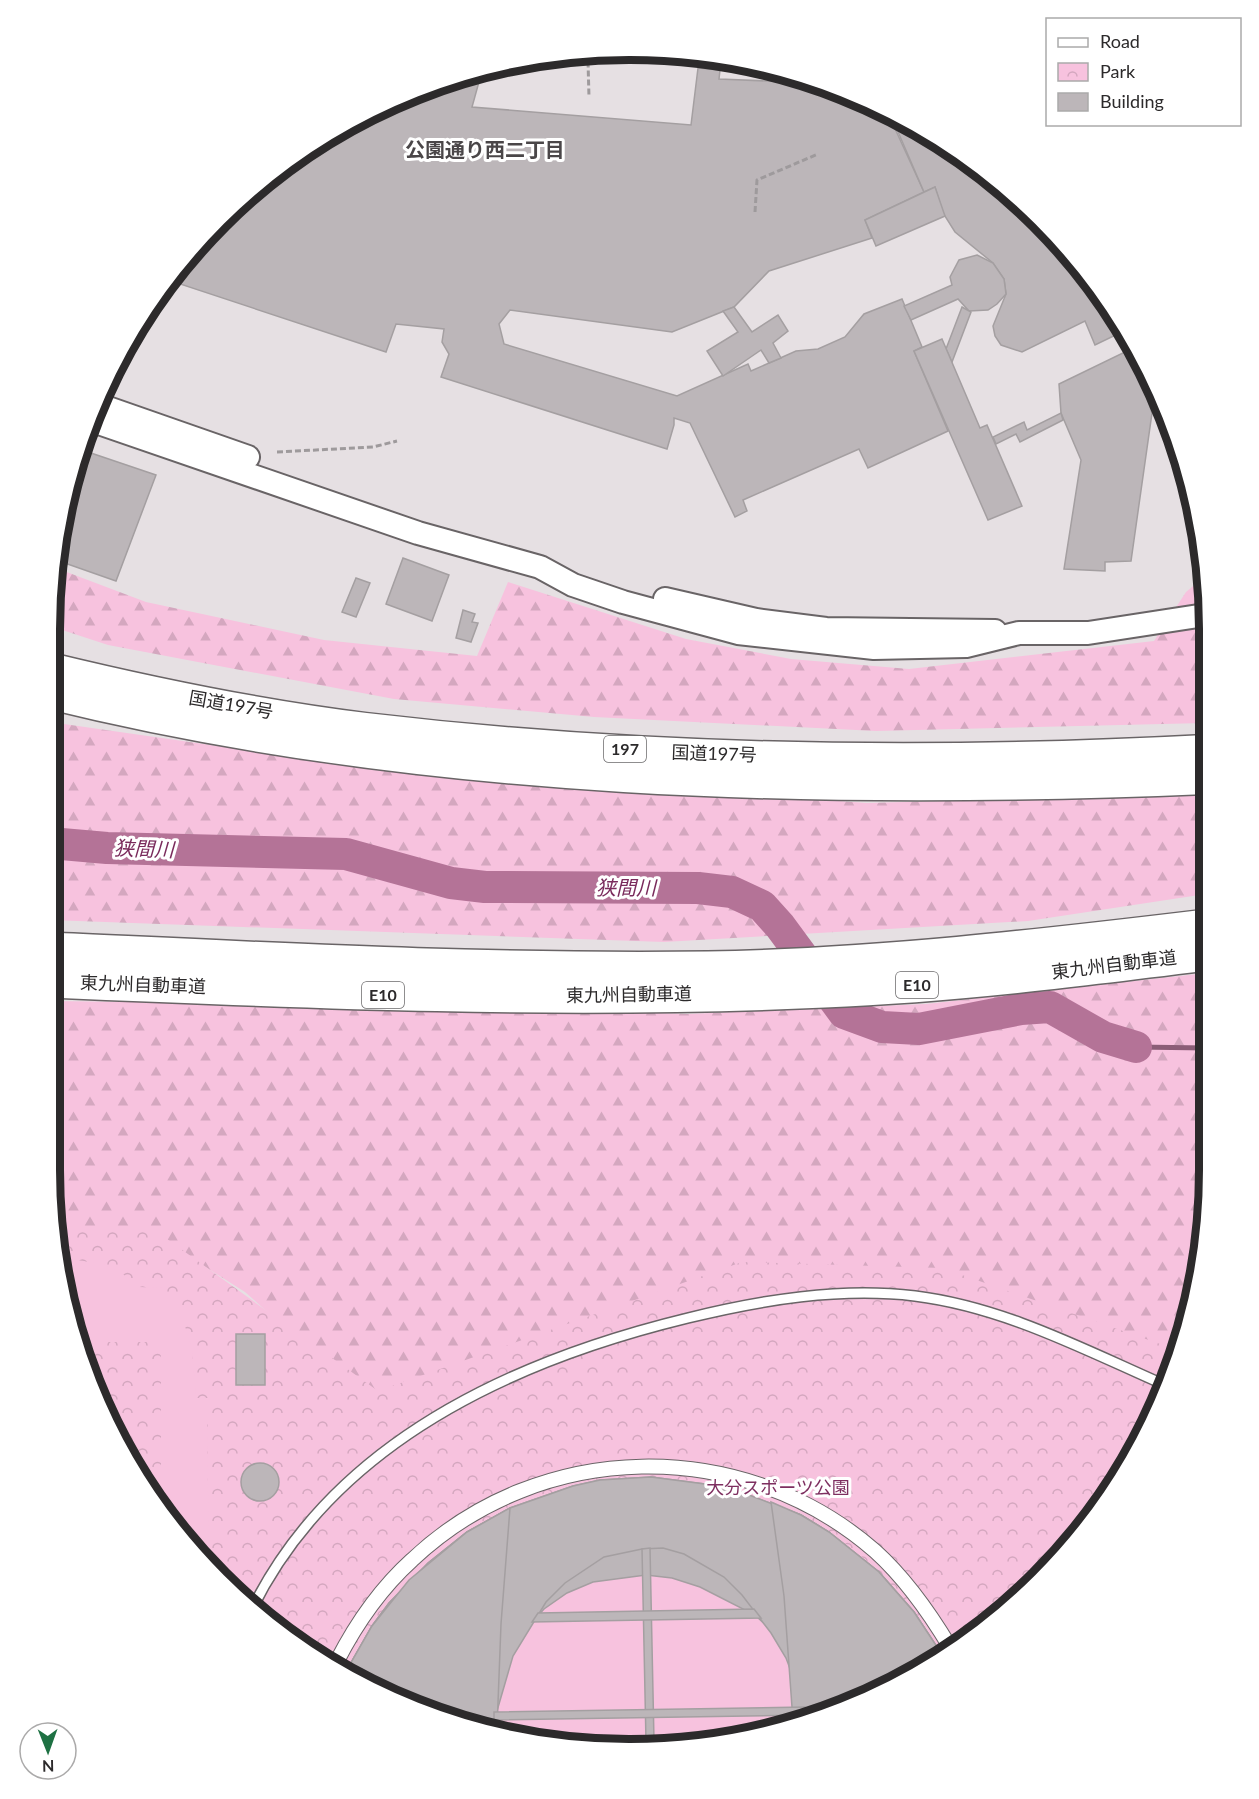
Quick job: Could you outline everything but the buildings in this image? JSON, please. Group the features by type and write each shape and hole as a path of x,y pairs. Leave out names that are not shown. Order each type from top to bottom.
{"highway":[{"path":"60,656 300,705 387,730"},
{"name":"国道197号","path":"60,671 157,692 387,730 651,751 917,760 1091,756 1199,750"},
{"name":"国道197号","path":"60,696 140,714 370,752 538,770 625,776 849,783 1086,784 1199,778"},
{"path":"60,707 140,714"},
{"name":"東九州自動車道","path":"1112,952 1199,928"},
{"name":"東九州自動車道","path":"60,949 281,960 568,968 713,981"},
{"name":"東九州自動車道","path":"60,981 366,995 564,996 929,957 1112,952 1199,954"}],"street":[{"path":"105,407 213,444 540,567"},
{"path":"99,423 418,533 540,567 756,620 859,631 980,630 1019,633 1073,623 1198,616"},
{"path":"338,1659 371,1606 404,1567 463,1520 504,1498 555,1478 584,1472 644,1467 697,1468 741,1478 781,1492 819,1511 861,1540 892,1568 922,1604 947,1642"}],"lane":[{"path":"257,1600 277,1564 312,1516 381,1453 456,1404 493,1385 579,1348 659,1324 760,1302 875,1293 917,1296 949,1302 1029,1326 1158,1382"}],"path":[{"path":"588,61 589,97"},
{"path":"755,212 757,180 818,154"},
{"path":"277,452 373,447 397,441"}],"green space":[{"path":"63,571 146,602 324,640 477,656 508,582 686,639 791,659 909,669 1154,641 1186,592 1197,583 1199,723 876,731 594,717 394,699 108,645 60,629"},
{"path":"60,723 384,770 867,803 1199,794 1199,895 1028,921 664,942 60,920"},
{"path":"1199,974 1198,1207 1188,1281 1180,1317 1165,1365 381,1414 245,1292 180,1251 64,1230 60,1169 60,1001 380,1005 688,1014 926,1004"},
{"name":"大分スポーツ公園","path":"63,1226 156,1231 378,1391 742,1262 942,1268 1170,1349 1169,1353 1140,1421 1123,1454 1081,1516 1058,1545 1005,1598 946,1643 914,1663 847,1696 777,1720 741,1728 667,1738 592,1738 555,1734 482,1720 412,1696 378,1680 313,1643 254,1598 227,1572 201,1545 156,1486 119,1421 103,1387 79,1317"},
{"path":"67,1258 105,1265 119,1271 139,1287 162,1288 184,1323 192,1349 196,1398 212,1398 212,1424 207,1424 209,1553 161,1493 161,1356 154,1342 87,1342 79,1317"},
{"path":"651,1477 698,1483 741,1492 782,1507 819,1526 854,1550 886,1579 915,1613 938,1648 881,1680 813,1709 741,1728 667,1738 592,1738 518,1728 482,1720 412,1696 350,1665 373,1626 402,1589 435,1557 472,1530 513,1508 556,1492 602,1482"}],"waterway":[{"name":"狭間川","path":"60,844 107,848 346,854 451,883 485,887 698,888 732,892 762,906 780,926 844,1013 882,1027 919,1029 1021,1009 1050,1007 1103,1037 1136,1047"},
{"path":"1136,1047 1199,1048"}],"district":[{"name":"公園通り西二丁目","path":"485,150"}]}
